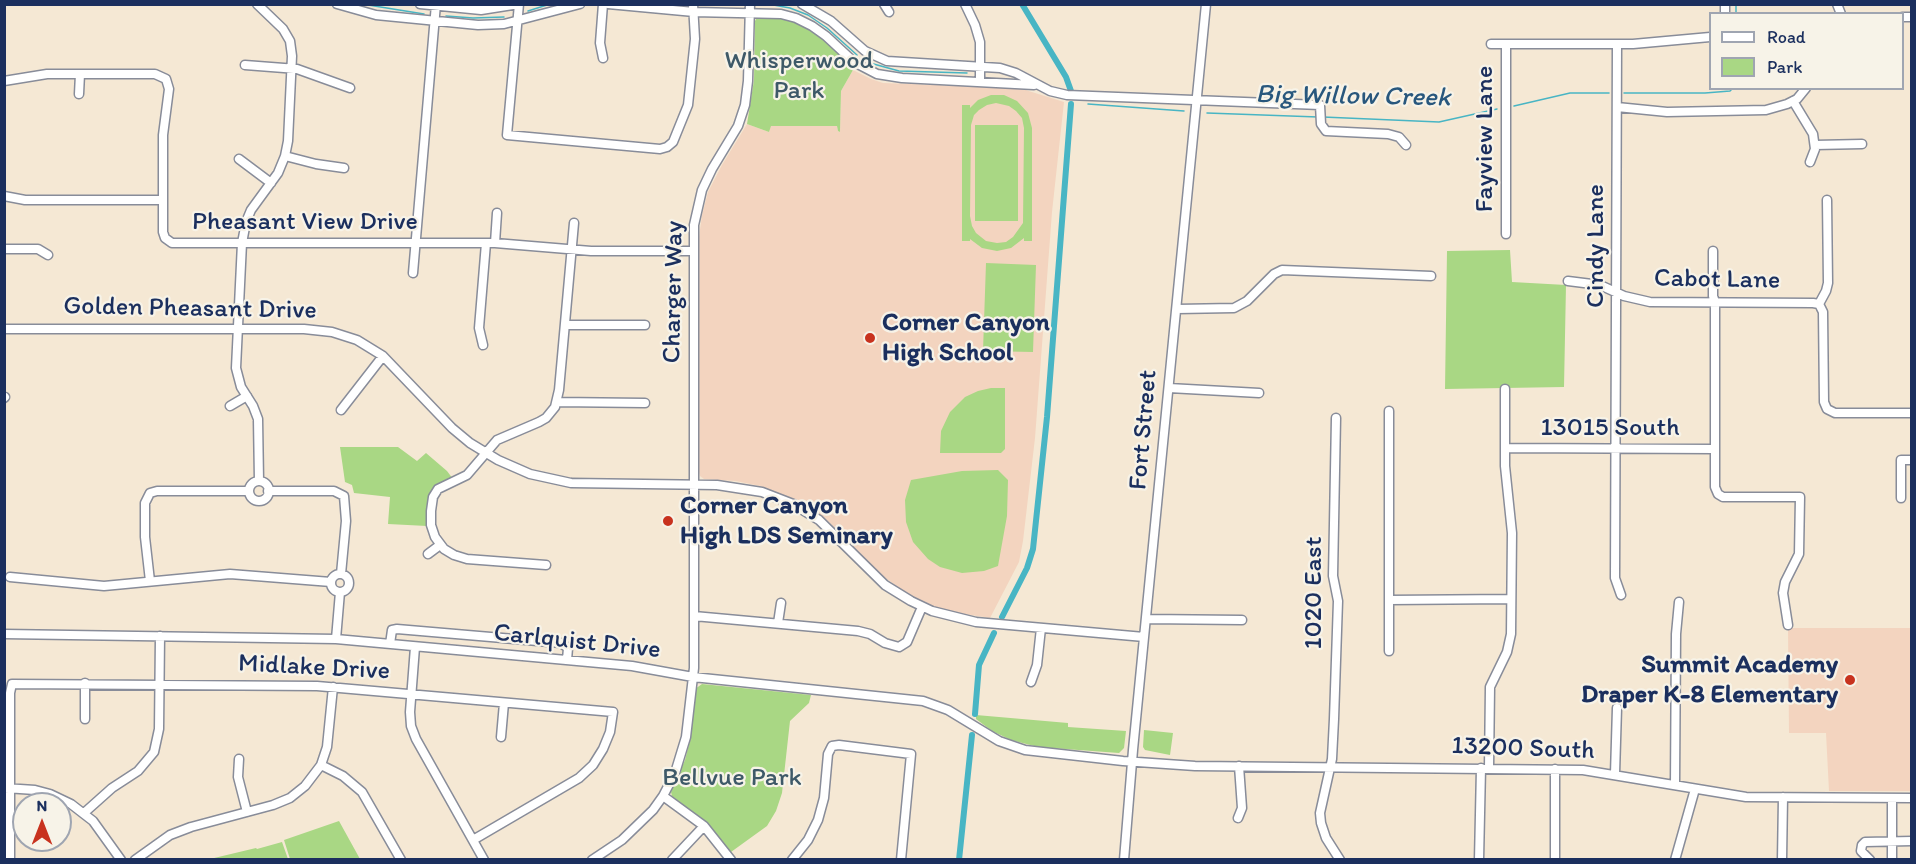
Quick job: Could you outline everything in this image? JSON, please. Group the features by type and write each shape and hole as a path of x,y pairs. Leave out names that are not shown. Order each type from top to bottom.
{"street":[{"path":"256,4 287,35 292,48 285,156 271,183 251,210 242,243 237,374 241,387 248,396 258,419 259,481"},
{"path":"337,4 376,15 478,25 517,21 580,4"},
{"path":"420,4 481,10 519,4 507,135 660,149 673,142 688,105 695,39 693,8"},
{"path":"603,4 600,44 603,58"},
{"path":"608,4 750,8 781,14 804,22 826,36 854,62 877,74 902,78 1026,84 1067,96 1320,108 1320,122 1329,132 1388,134 1399,137 1406,145"},
{"path":"802,4 826,17 859,47 879,58 903,63 981,66 1008,70 1040,87"},
{"path":"965,4 979,36 980,81"},
{"name":"Fort Street","path":"1124,860 1206,4"},
{"path":"413,273 436,5"},
{"name":"Charger Way","path":"592,860 634,830 663,796 675,773 683,749 693,677 696,215 702,190 738,126 745,105 750,8"},
{"path":"1491,44 1617,44 1709,37"},
{"name":"Fayview Lane","path":"1506,44 1506,234"},
{"name":"Cindy Lane","path":"1617,44 1615,578 1621,594"},
{"path":"245,66 292,68 350,88"},
{"path":"79,94 80,74"},
{"name":"Pheasant View Drive","path":"4,81 41,75 80,74 155,74 163,77 167,81 168,89 163,135 163,232 168,241 174,243 491,243 572,250 694,251"},
{"path":"1617,107 1667,112 1766,110 1782,107 1793,101 1804,90"},
{"path":"1793,101 1810,127 1815,145 1810,162"},
{"path":"1815,145 1862,144"},
{"path":"285,156 344,168"},
{"path":"239,159 271,183"},
{"path":"4,196 25,200 163,200"},
{"path":"1827,200 1828,284 1819,304 1823,312 1824,400 1827,409 1835,413 1911,413"},
{"path":"483,345 479,328 497,213"},
{"path":"546,565 460,557 449,552 440,544 431,525 433,497 442,486 467,475 497,440 546,418 557,402 574,223"},
{"path":"4,249 38,249 48,255"},
{"path":"1713,251 1714,485 1718,494 1726,497 1800,497 1799,554 1785,582 1783,593 1788,625"},
{"path":"1177,309 1234,308 1247,301 1274,274 1282,270 1431,276"},
{"name":"Cabot Lane","path":"1568,281 1589,282 1650,302 1819,304"},
{"path":"565,325 645,325"},
{"name":"Golden Pheasant Drive","path":"4,329 304,329 332,332 357,340 383,356 452,428 486,454 530,474 571,483 725,485 753,490 802,509 835,534 885,585 922,607 960,619 1144,637"},
{"path":"340,410 383,356"},
{"path":"1169,388 1259,393"},
{"path":"1479,860 1489,693 1494,675 1509,646 1512,546 1505,448 1505,388"},
{"path":"230,406 248,396"},
{"path":"557,402 645,404"},
{"path":"1389,411 1389,651"},
{"name":"1020 East","path":"1336,418 1333,576 1338,601 1332,759 1320,813 1326,838 1340,860"},
{"name":"13015 South","path":"1505,448 1714,449"},
{"path":"1901,498 1901,460 1911,460"},
{"path":"259,481 266,484 268,491 265,498 257,500 251,496 249,491 252,484 259,481"},
{"path":"150,581 145,530 145,503 148,494 157,491 249,491"},
{"path":"268,491 334,491 344,496 346,521 341,574"},
{"path":"428,554 440,544"},
{"path":"10,577 104,586 230,574 331,582"},
{"path":"341,574 346,576 350,582 347,590 340,592 333,589 331,582 334,576 341,574"},
{"path":"336,639 340,592"},
{"path":"1389,600 1511,599"},
{"path":"1675,785 1676,634 1679,602"},
{"path":"778,623 781,603"},
{"path":"694,616 864,632 889,645 901,647 907,642 922,607"},
{"path":"1146,619 1242,620"},
{"path":"1031,682 1036,670 1041,628"},
{"path":"390,644 392,630 397,629 561,643 568,648 567,660"},
{"name":"Carlquist Drive","path":"4,634 336,639 641,667 693,677 923,701 948,710 999,741 1025,750 1132,761"},
{"path":"84,813 103,795 138,771 154,752 159,729 160,636"},
{"path":"415,646 410,719 413,732 484,860"},
{"path":"85,683 85,719"},
{"name":"Midlake Drive","path":"7,788 12,684 333,687 613,712 610,732 603,749 593,765 579,778 473,840"},
{"path":"135,860 170,835 273,806 290,798 305,786 321,765 329,738 333,687"},
{"path":"501,737 504,703"},
{"path":"1615,774 1617,708"},
{"path":"792,860 808,840 818,820 824,798 828,754 832,746 911,754 901,860"},
{"path":"239,759 238,777 247,812"},
{"name":"13200 South","path":"1132,761 1195,766 1556,769 1615,774 1746,797 1911,798"},
{"path":"321,765 343,776 362,792 401,860"},
{"path":"1238,818 1242,808 1239,766"},
{"path":"1555,860 1556,769"},
{"path":"10,860 7,788 35,790 71,804 84,813 96,826 121,860"},
{"path":"1675,860 1695,789"},
{"path":"663,796 704,826 731,860"},
{"path":"1782,860 1783,797"},
{"path":"1892,798 1892,860"},
{"path":"672,860 704,826"},
{"path":"1870,860 1862,854 1861,849 1863,843 1867,841 1911,841"}],"shaded area":[{"name":"Corner Canyon High School","path":"853,70 883,83 1019,88 1064,102 1052,212 1035,438 1023,541 1019,562 990,618 952,612 909,595 880,574 829,522 799,502 760,486 736,481 704,479 699,472 699,237 708,192 747,124 769,132 770,126 837,126 840,132 841,91"},
{"name":"Summit Academy Draper K-8 Elementary","path":"1788,628 1911,628 1911,791 1829,791 1826,733 1789,733"}],"green space":[{"name":"Whisperwood Park","path":"758,16 795,21 823,37 852,65 853,70 841,91 840,132 837,126 771,126 769,132 747,124 754,80 755,21"},
{"path":"991,95 1004,95 1017,101 1028,113 1032,128 1032,241 1024,241 1024,238 1011,248 997,251 982,248 970,239 970,241 962,241 962,105 970,105 970,108 978,100","holes":["996,103 1009,106 1022,118 1024,128 1023,223 1013,237 1006,242 997,243 986,241 976,233 972,226 970,216 971,125 974,115 987,105"]},
{"path":"975,125 1018,125 1018,221 975,221"},
{"path":"1510,250 1512,282 1566,285 1564,387 1445,389 1447,251"},
{"path":"986,263 1036,265 1033,352 983,351"},
{"path":"991,388 1005,388 1005,449 1001,453 940,453 941,431 950,412 965,397"},
{"path":"340,447 398,447 417,461 426,453 447,471 453,479 430,494 427,526 388,524 390,497 354,493 352,485 345,482"},
{"path":"998,470 1008,480 1007,516 998,566 984,571 962,573 940,567 928,559 913,542 906,522 905,500 911,480 962,471"},
{"name":"Bellvue Park","path":"702,684 811,695 809,703 790,721 782,793 776,811 767,826 731,852 705,822 672,796 671,792 685,760 691,736 695,689"},
{"path":"976,715 1068,723 1068,727 1126,731 1124,748 1119,753 1038,747 1011,740 992,731 976,719"},
{"path":"1144,730 1173,733 1170,755 1145,750 1143,747"},
{"path":"339,821 360,859 290,859 284,840"},
{"path":"282,842 288,859 210,859 257,849"}],"waterway":[{"name":"Big Willow Creek","path":"362,4 424,14"},
{"name":"Big Willow Creek","path":"528,11 550,4"},
{"name":"Big Willow Creek","path":"768,4 790,8 808,15 827,28 857,55"},
{"path":"1022,4 1066,77 1071,91"},
{"name":"Big Willow Creek","path":"1736,4 1736,12"},
{"name":"Big Willow Creek","path":"446,16 504,17"},
{"name":"Big Willow Creek","path":"870,63 899,71 967,73"},
{"name":"Big Willow Creek","path":"1624,93 1705,93 1731,90"},
{"name":"Big Willow Creek","path":"1514,106 1570,93 1609,93"},
{"path":"1002,617 1027,568 1033,549 1047,417 1071,104"},
{"name":"Big Willow Creek","path":"1088,104 1184,111"},
{"name":"Big Willow Creek","path":"1323,117 1439,122 1497,109"},
{"name":"Big Willow Creek","path":"1207,113 1318,117"},
{"path":"975,714 979,665 994,633"},
{"path":"959,860 972,735"}],"place":[{"name":"Corner Canyon High School","path":"870,338"},
{"name":"Corner Canyon High LDS Seminary","path":"668,521"},
{"name":"Summit Academy Draper K-8 Elementary","path":"1850,680"}]}
